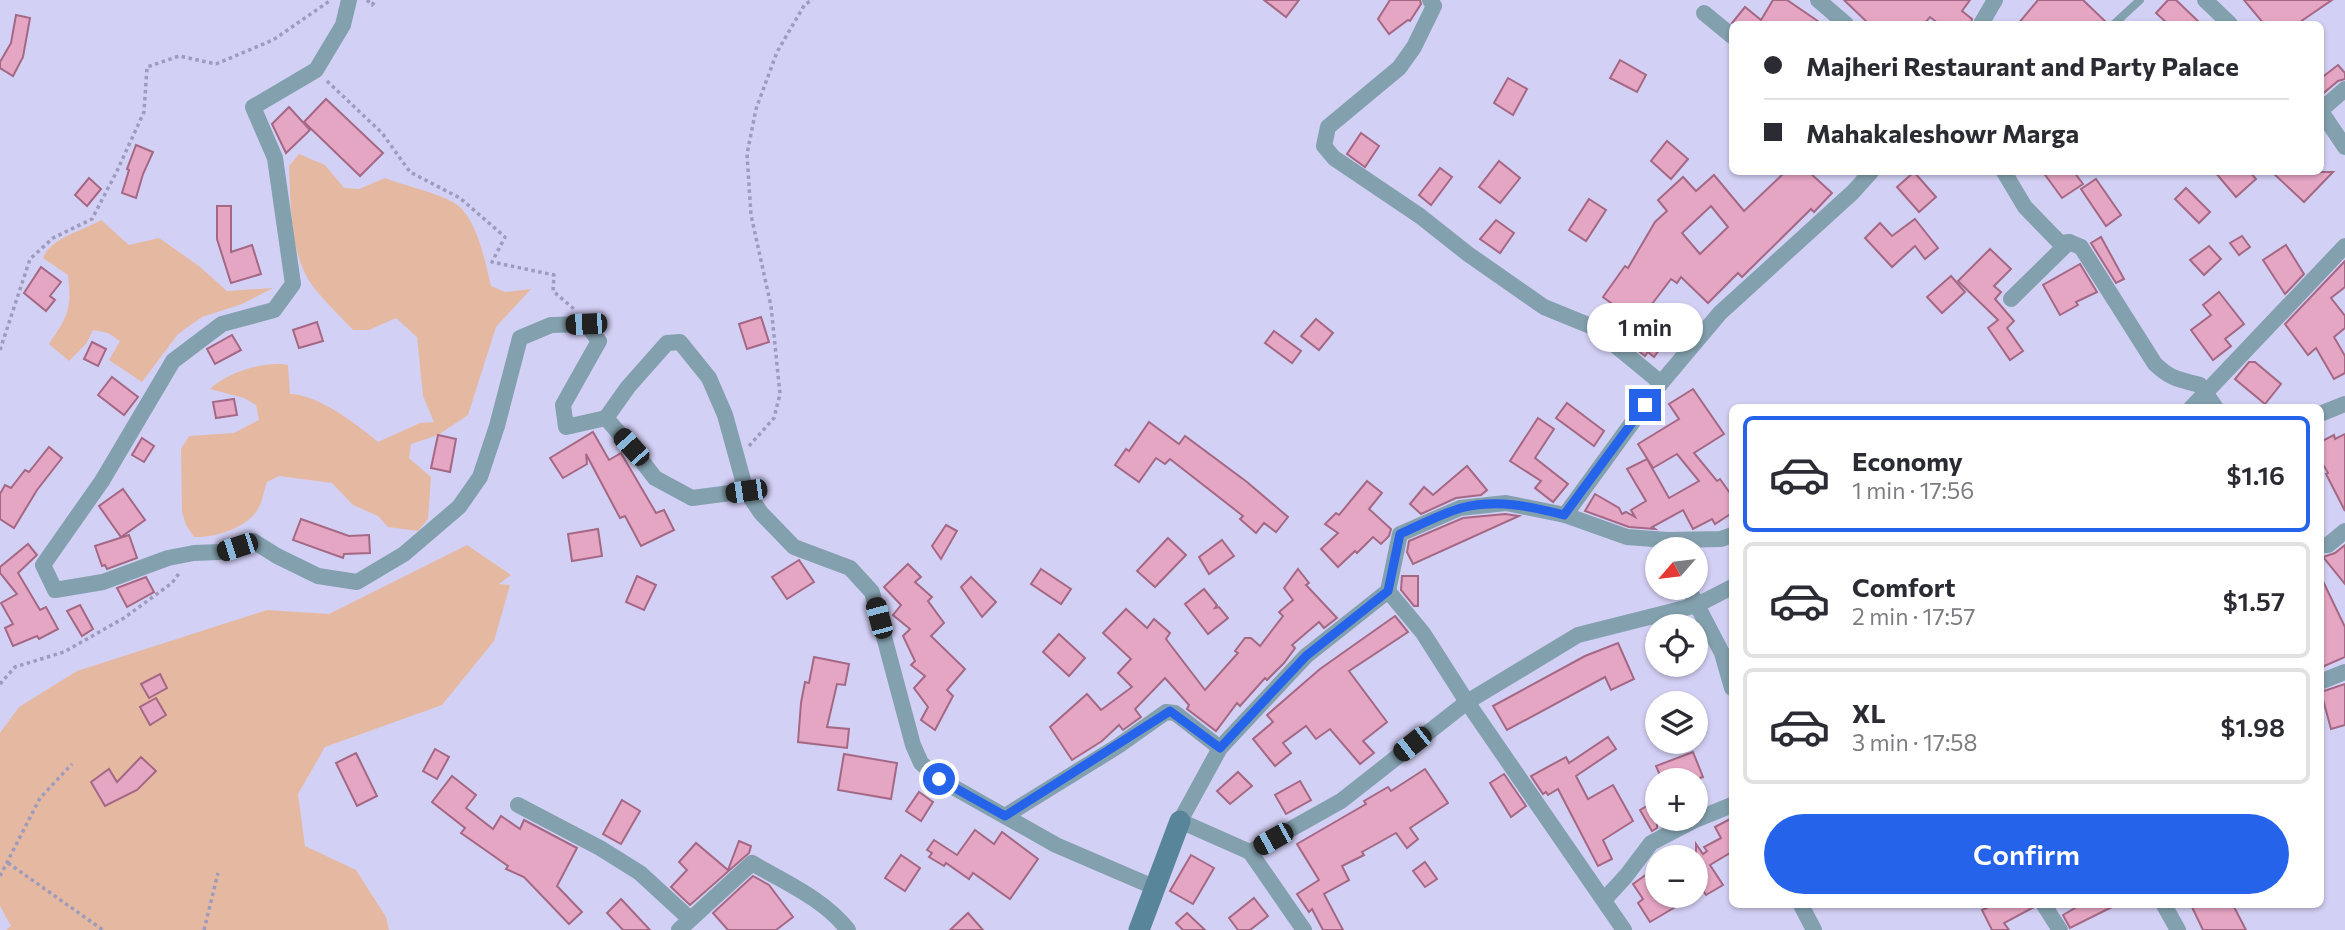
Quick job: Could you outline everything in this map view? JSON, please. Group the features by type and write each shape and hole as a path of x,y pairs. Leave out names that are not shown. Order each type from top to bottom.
{"main road":[{"path":"1139,930 1180,821"}],"street":[{"path":"349,0 343,25 316,70 253,107 275,158 293,284 274,310 222,324 173,361 102,481 43,565 55,590 103,582 168,558 220,552 253,541 318,576 357,582 404,554 459,507 480,477 497,426 520,338 551,325 586,324 598,341 563,405 566,427 606,418 628,387 667,343 680,342 709,378 725,415 746,491 761,513 794,547 850,568 872,592 913,745 921,763 939,779 1056,845 1156,888"},
{"path":"1430,0 1434,6 1414,47 1399,68 1328,127 1324,146 1334,158 1544,307 1593,327 1661,383"},
{"path":"1818,0 1842,21"},
{"path":"1983,21 1995,0"},
{"path":"2205,0 2227,21"},
{"path":"1704,13 1729,34"},
{"path":"2324,107 2345,89"},
{"path":"2324,115 2345,147"},
{"path":"1564,515 1661,383 1720,313 1868,175"},
{"path":"2006,175 2025,207 2060,243 2069,242 2081,247 2155,364 2178,381 2200,385 2213,404"},
{"path":"2011,299 2069,242"},
{"path":"2194,404 2345,246"},
{"path":"2324,412 2345,404"},
{"path":"606,418 654,478 692,498 746,491"},
{"path":"1304,930 1250,852 1180,821 1220,748 1306,656 1388,591 1400,534 1460,508 1506,503 1564,515 1626,537 1645,541"},
{"path":"2324,545 2328,545 2345,531"},
{"path":"1708,540 1729,536"},
{"path":"1250,852 1341,801 1467,702 1578,635 1697,605 1729,589"},
{"path":"1388,591 1423,633 1467,702 1624,930"},
{"path":"1694,600 1722,653 1729,678"},
{"path":"2324,680 2345,672"},
{"path":"1005,816 1170,711 1220,748"},
{"path":"518,806 600,848 640,873 684,924 752,863 820,902 848,930"},
{"path":"1604,900 1651,843 1729,806"},
{"path":"1803,908 1814,930"},
{"path":"2046,908 2060,930"},
{"path":"2166,908 2178,930"}],"lane":[{"path":"2117,21 2140,0"}],"path":[{"path":"0,350 30,259 53,238 92,219 144,112 147,67 179,56 216,64 273,40 331,0"},
{"path":"367,0 372,5 376,0"},
{"path":"738,458 774,418 780,394 771,306 751,215 747,154 756,110 777,52 805,4 813,0"},
{"path":"316,70 382,133 410,173 460,198 505,237 492,262 554,275 552,291 573,307 586,324"},
{"path":"0,684 15,667 64,652 124,618 172,583 194,553"},
{"path":"0,876 40,798 72,764"},
{"path":"8,863 103,930"},
{"path":"204,930 218,873"}],"shaded area":[{"path":"299,154 325,165 344,188 359,189 385,178 453,202 474,228 491,286 505,292 531,289 496,327 468,415 438,435 411,444 409,458 431,477 428,519 418,531 388,527 378,516 353,505 332,483 279,476 267,482 260,506 246,522 221,534 194,537 182,512 181,449 189,436 234,433 259,420 256,405 244,398 210,389 236,373 269,364 288,365 290,394 301,395 324,404 378,442 420,423 434,422 423,396 417,337 396,318 369,330 353,330 306,276 296,247 291,214 289,166"},
{"path":"101,220 129,245 159,238 199,266 227,291 273,288 242,304 202,317 178,334 142,382 109,360 120,341 108,333 93,330 86,344 69,361 49,344 67,312 68,275 43,258 52,245"},
{"path":"467,545 511,575 499,584 510,585 494,641 442,705 325,747 298,794 305,846 356,870 386,917 389,930 6,930 11,926 0,906 0,733 19,707 77,671 267,610 329,614"}],"building":[{"path":"1264,0 1299,0 1286,17"},
{"path":"1390,0 1420,0 1421,4 1410,21 1389,34 1378,19"},
{"path":"1773,0 1787,0 1818,21 1734,21 1745,7 1761,20"},
{"path":"1844,0 1970,0 1962,11 1972,21 1935,21 1930,17 1927,21 1866,21"},
{"path":"2038,0 2083,0 2105,21 2020,21"},
{"path":"2168,0 2176,0 2198,21 2165,21 2156,13"},
{"path":"2244,0 2332,0 2301,21 2262,21"},
{"path":"16,15 30,18 23,57 13,76 0,68 0,62 11,43"},
{"path":"1620,60 1646,75 1637,92 1610,78"},
{"path":"2338,65 2345,73 2345,79 2338,81 2324,93 2324,76"},
{"path":"1508,78 1527,89 1513,115 1494,103"},
{"path":"326,99 383,153 360,176 304,122"},
{"path":"289,107 310,130 286,153 272,124"},
{"path":"1361,133 1379,146 1365,167 1347,154"},
{"path":"1667,141 1688,159 1671,179 1651,161"},
{"path":"136,145 153,152 136,198 122,193"},
{"path":"1499,161 1520,178 1500,203 1479,187"},
{"path":"1440,168 1452,177 1431,205 1419,195"},
{"path":"2324,172 2333,172 2304,202 2275,175 2324,175"},
{"path":"1714,175 1744,211 1782,175 1812,175 1832,193 1814,212 1811,209 1742,277 1738,273 1708,303 1681,277 1677,283 1671,279 1636,325 1662,346 1654,357 1648,352 1645,356 1614,331 1627,315 1603,297 1625,266 1628,268 1655,222 1667,211 1658,200 1683,177 1696,191","holes":["1711,206 1728,227 1700,254 1682,233"]},
{"path":"1911,175 1917,175 1936,197 1919,212 1897,187"},
{"path":"2045,175 2076,175 2083,184 2062,198"},
{"path":"2218,175 2253,175 2256,179 2236,197"},
{"path":"89,178 101,189 87,206 75,195"},
{"path":"2096,179 2121,215 2106,226 2081,189"},
{"path":"2186,188 2210,212 2199,223 2175,199"},
{"path":"1589,199 1606,210 1586,241 1569,230"},
{"path":"217,206 231,206 231,252 252,245 261,274 231,283 217,239"},
{"path":"1915,219 1938,248 1925,259 1915,246 1892,267 1865,238 1880,223 1892,236"},
{"path":"1496,220 1514,233 1500,253 1480,239"},
{"path":"2242,236 2250,247 2239,255 2230,243"},
{"path":"2101,237 2124,279 2116,283 2091,243"},
{"path":"2286,245 2304,274 2285,294 2263,260"},
{"path":"2209,246 2221,259 2204,275 2190,260"},
{"path":"1990,249 2011,269 1994,286 2001,292 1995,299 2014,321 2007,328 2023,351 2010,360 1988,328 1998,320 1958,281"},
{"path":"2345,261 2345,287 2331,298 2345,316 2345,328 2334,337 2345,356 2345,373 2334,379 2316,348 2308,355 2285,324"},
{"path":"2080,264 2097,292 2076,302 2078,305 2060,315 2043,285"},
{"path":"41,267 61,282 50,296 55,300 46,311 24,293"},
{"path":"1951,276 1965,292 1942,313 1927,297"},
{"path":"2219,292 2244,324 2225,339 2231,346 2213,360 2191,330 2211,315 2203,305"},
{"path":"761,317 769,342 747,349 739,324"},
{"path":"1316,319 1333,333 1319,350 1301,336"},
{"path":"317,322 323,341 299,348 293,330"},
{"path":"1274,331 1301,351 1292,363 1265,343"},
{"path":"232,335 241,350 215,364 207,349"},
{"path":"92,342 106,349 98,366 84,359"},
{"path":"2249,362 2255,362 2281,384 2265,404 2235,379"},
{"path":"112,377 138,397 124,415 98,395"},
{"path":"1693,389 1724,434 1694,453 1729,492 1729,515 1715,524 1712,519 1693,529 1683,510 1652,527 1655,529 1629,527 1585,511 1595,494 1619,508 1622,514 1626,512 1635,517 1631,510 1646,501 1627,469 1647,459 1669,498 1699,481 1677,454 1653,468 1638,444 1679,419 1669,404"},
{"path":"234,399 237,415 216,418 213,402"},
{"path":"1567,403 1604,431 1594,446 1556,418"},
{"path":"1538,418 1554,429 1535,458 1568,484 1553,502 1535,488 1541,481 1510,461"},
{"path":"1149,422 1179,444 1185,436 1247,482 1288,517 1276,532 1264,523 1256,533 1240,519 1243,516 1170,459 1165,464 1156,458 1139,482 1115,465 1126,449 1129,451"},
{"path":"593,432 609,460 621,453 656,513 664,510 674,530 641,546 625,516 620,518 586,454 587,464 563,478 550,458"},
{"path":"2345,434 2345,511 2324,466 2324,440 2334,435 2335,439"},
{"path":"438,435 456,439 450,472 431,468"},
{"path":"142,438 154,446 144,462 132,455"},
{"path":"49,447 62,458 37,490 14,528 0,519 0,494 5,485 11,488 25,470 29,472"},
{"path":"1467,466 1487,490 1481,495 1456,498 1421,514 1410,504 1424,487 1433,495"},
{"path":"1367,481 1382,493 1369,509 1391,529 1389,536 1381,544 1373,537 1338,567 1321,549 1338,533 1325,524 1336,513 1339,515"},
{"path":"123,489 145,520 121,537 99,506"},
{"path":"1505,514 1519,516 1413,564 1407,552 1409,541 1463,518"},
{"path":"301,519 349,536 369,535 370,553 344,554 343,558 293,540"},
{"path":"946,525 957,531 941,559 932,546"},
{"path":"598,529 602,556 572,561 568,534"},
{"path":"129,535 137,558 107,569 105,565 102,566 95,546"},
{"path":"1168,538 1186,555 1155,587 1137,571"},
{"path":"1222,540 1234,556 1209,574 1199,557"},
{"path":"28,544 37,555 18,573 40,610 46,607 58,629 39,639 37,636 13,646 5,628 13,624 1,603 17,594 0,573 0,567"},
{"path":"2345,545 2345,584 2324,558"},
{"path":"799,560 814,582 787,599 772,577"},
{"path":"908,564 921,577 915,582 932,597 928,601 944,623 931,636 965,669 947,690 953,696 935,730 921,720 928,707 914,688 925,676 911,665 915,661 903,636 910,629 893,615 901,605 884,587"},
{"path":"1041,569 1071,589 1061,604 1031,584"},
{"path":"1298,569 1309,583 1306,585 1337,618 1324,628 1319,622 1292,645 1295,648 1284,663 1267,680 1265,678 1240,706 1237,703 1216,731 1187,709 1189,705 1165,678 1135,709 1141,717 1123,730 1119,725 1102,741 1072,760 1050,727 1087,694 1101,710 1132,687 1118,673 1131,659 1103,633 1126,609 1147,628 1154,619 1170,633 1166,639 1205,690 1238,653 1235,651 1245,638 1251,638 1260,646 1283,616 1279,612 1293,600 1284,588"},
{"path":"637,576 656,585 644,610 626,602"},
{"path":"1402,576 1418,576 1418,606 1414,606 1401,590"},
{"path":"146,577 154,592 127,607 117,588"},
{"path":"971,577 996,602 982,617 961,587"},
{"path":"2324,583 2345,627 2345,657 2324,666"},
{"path":"1204,589 1217,605 1215,608 1219,607 1228,618 1208,634 1185,604"},
{"path":"80,605 93,629 82,636 67,611"},
{"path":"1395,616 1408,632 1349,671 1387,722 1363,741 1374,753 1360,764 1330,729 1316,739 1306,726 1283,743 1291,753 1275,766 1253,739 1273,722 1267,715 1320,669"},
{"path":"1059,634 1085,658 1069,676 1043,652"},
{"path":"1618,643 1634,679 1611,690 1605,677 1507,730 1493,706 1585,656"},
{"path":"814,657 849,664 845,685 837,684 827,727 849,729 847,748 798,742 801,703 805,682 809,683"},
{"path":"160,674 167,688 149,698 141,684"},
{"path":"2345,684 2345,725 2331,729 2324,703 2324,691"},
{"path":"156,698 166,715 150,725 140,707"},
{"path":"1608,737 1616,749 1576,776 1588,799 1613,785 1633,821 1603,840 1612,859 1598,866 1558,789 1548,795 1546,792 1543,794 1531,776 1566,757 1569,763"},
{"path":"435,749 449,757 437,779 423,771"},
{"path":"356,753 377,796 357,806 336,763"},
{"path":"844,754 897,763 891,799 838,790"},
{"path":"1694,754 1699,768 1657,768 1656,766"},
{"path":"141,757 156,771 137,790 105,806 91,782 109,769 117,782"},
{"path":"1425,769 1448,803 1410,828 1418,839 1407,848 1396,833 1342,866 1349,880 1324,894 1343,930 1323,930 1312,909 1309,912 1297,894 1319,880 1297,844 1366,804 1364,801 1388,787 1391,791"},
{"path":"1238,772 1252,786 1230,804 1217,791"},
{"path":"1504,774 1526,806 1511,817 1490,783"},
{"path":"452,776 476,795 466,808 493,829 501,816 520,829 524,820 577,848 557,886 582,912 569,924 524,877 506,869 508,866 461,833 465,828 432,802"},
{"path":"1300,781 1311,800 1286,814 1275,795"},
{"path":"919,792 933,802 921,821 906,811"},
{"path":"622,800 640,811 621,844 603,834"},
{"path":"1729,820 1729,854 1710,865 1723,885 1708,894 1708,845 1721,838 1715,827"},
{"path":"975,830 994,844 1002,832 1038,859 1010,899 973,873 969,879 946,863 944,866 929,857 932,853 927,850 934,840 957,855"},
{"path":"739,841 751,846 749,853 690,905 671,887 687,870 679,862 696,843 728,870"},
{"path":"901,855 920,868 905,891 885,878"},
{"path":"1191,855 1214,868 1193,904 1170,891"},
{"path":"1425,862 1437,879 1425,887 1413,871"},
{"path":"753,876 769,885 793,917 776,930 728,930 713,913"},
{"path":"1645,876 1645,908 1674,908 1650,922 1638,903 1643,899 1633,884"},
{"path":"1254,898 1268,916 1250,930 1238,930 1229,918"},
{"path":"621,899 650,930 623,930 607,913"},
{"path":"2032,908 2004,923 2009,930 1992,930 1982,910"},
{"path":"2075,908 2110,908 2070,928 2063,915"},
{"path":"2192,908 2235,908 2246,930 2203,930"},
{"path":"968,913 983,930 950,930"},
{"path":"1187,913 1205,930 1183,930 1176,923"}],"route":[{"path":"939,779 1005,816 1118,746 1166,712 1175,713 1220,748 1306,656 1388,591 1400,534 1460,508 1485,504 1506,503 1564,515 1645,405"}]}
